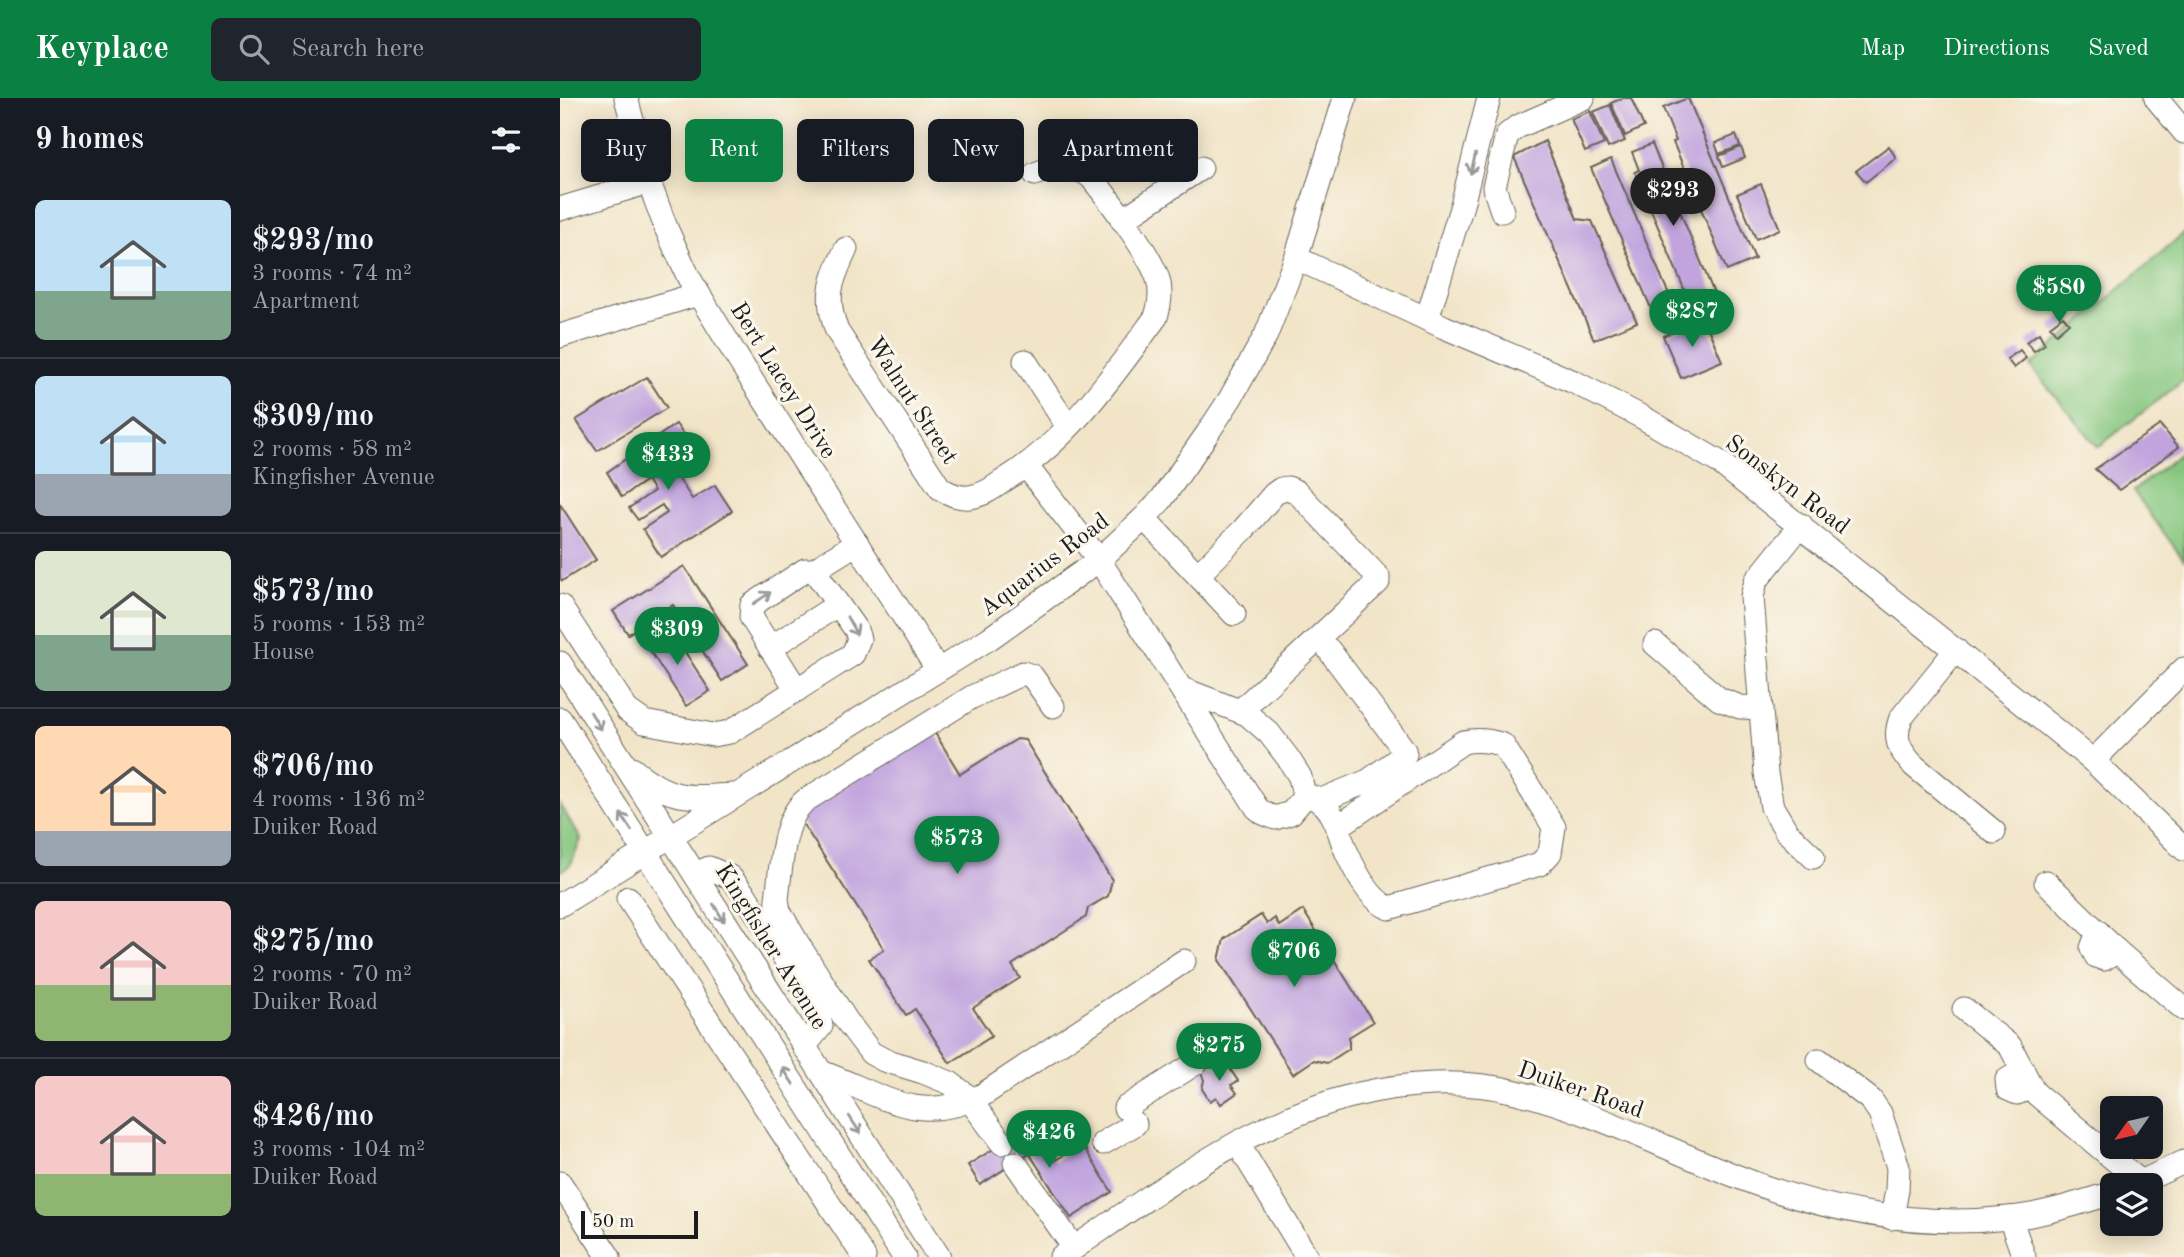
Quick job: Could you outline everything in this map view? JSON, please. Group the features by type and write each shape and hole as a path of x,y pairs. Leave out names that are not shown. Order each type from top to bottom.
{"street":[{"name":"Bert Lacey Drive","path":"626,98 632,119"},
{"path":"1427,319 1462,205 1489,98"},
{"path":"2156,98 2183,128"},
{"name":"Aquarius Road","path":"560,905 939,670 1051,596 1099,560 1144,518 1161,500 1230,399 1266,335 1296,258 1341,99"},
{"path":"1502,211 1494,187 1507,135 1517,127 1580,99"},
{"name":"Walnut Street","path":"846,249 829,292 832,318 845,345 932,479 947,493 969,497 979,495 1027,467 1068,427 1111,378 1156,317 1160,306 1160,286 1154,268 1099,187 1083,171 1060,165 1035,174"},
{"path":"1122,220 1201,167"},
{"name":"Bert Lacey Drive","path":"649,182 666,228 698,294 939,670"},
{"path":"560,209 649,182"},
{"name":"Sonskyn Road","path":"1296,258 1427,319 1574,382 1642,417 1719,462 2093,761 2184,849"},
{"path":"560,336 698,294"},
{"path":"1025,361 1068,427"},
{"path":"1027,467 1099,560 1251,800 1263,813 1275,818 1286,816 1312,798 1368,781 1405,754 1405,750 1329,650"},
{"path":"1199,574 1274,494 1280,489 1288,488 1297,492 1378,577 1378,582 1240,711"},
{"path":"1144,518 1234,614"},
{"path":"1801,525 1753,586 1752,597 1766,773 1772,807 1787,832 1813,858"},
{"path":"797,690 751,617 752,605 805,570 814,569 856,543"},
{"path":"560,606 627,710 644,722 713,735 730,732 853,654 859,639 856,630 814,569"},
{"path":"770,648 828,611"},
{"path":"1655,644 1719,698 1741,707 1761,708"},
{"path":"1956,650 1901,718 1896,729 1897,743 1913,765 1994,832"},
{"name":"Kingfisher Avenue","path":"560,663 939,1257"},
{"path":"2093,761 2184,669"},
{"path":"1053,706 1032,676 1023,673 972,697 806,800 797,807 790,820 777,899 779,911 846,1020 872,1053 884,1060 938,1077 971,1100 1009,1153 1067,1253"},
{"path":"1182,689 1240,711 1253,718 1269,733 1312,798 1339,826 1346,852 1365,885 1380,904 1390,908 1540,864 1550,853 1554,827 1503,746 1490,740 1463,742 1339,826"},
{"path":"560,719 904,1257"},
{"path":"621,760 650,783 678,797 736,795"},
{"path":"695,874 709,868 730,877 745,894 818,1011 821,1026 804,1047"},
{"path":"2046,882 2098,932 2092,948 2096,956 2104,959 2118,952 2184,1009"},
{"path":"628,898 864,1257"},
{"path":"821,1072 915,1108 936,1110 971,1100 1184,961"},
{"path":"1964,1009 2010,1046 2027,1079 2126,1173"},
{"path":"1819,1060 1871,1100 1880,1113 1898,1167 1892,1218"},
{"path":"1103,1143 1130,1116 1196,1063"},
{"name":"Duiker Road","path":"1067,1253 1207,1162 1272,1125 1358,1094 1398,1088 1467,1086 1510,1090 1563,1106 1765,1186 1828,1206 1892,1218 1939,1221 2010,1218 2100,1197"},
{"path":"1238,1144 1307,1257"},
{"path":"2159,1173 2184,1162"},
{"path":"560,1183 609,1257"},
{"path":"2010,1218 2024,1257"}],"green space":[{"path":"2184,233 2184,380 2098,447 2030,366"},
{"path":"2184,450 2184,560 2133,491"},
{"path":"560,805 581,839 571,864 560,872"}],"building":[{"path":"1631,98 1644,127 1625,136 1611,103"},
{"path":"1688,98 1755,259 1727,271 1673,142 1676,141 1663,108"},
{"path":"1610,105 1625,141 1608,148 1593,112"},
{"path":"1590,111 1604,144 1585,152 1571,119"},
{"path":"1736,135 1740,146 1719,154 1715,143"},
{"path":"1545,141 1577,219 1592,221 1637,322 1594,340 1514,157"},
{"path":"1652,144 1718,303 1698,311 1691,294 1687,296 1635,172 1639,170 1632,152"},
{"path":"1889,146 1896,158 1866,182 1856,171"},
{"path":"1741,147 1745,158 1723,167 1719,156"},
{"path":"1611,159 1679,318 1659,327 1591,168"},
{"path":"1761,184 1780,229 1756,239 1737,194"},
{"path":"2063,316 2069,323 2056,334 2050,326"},
{"path":"1704,319 1722,361 1681,378 1663,336"},
{"path":"2039,333 2045,344 2034,351 2026,342"},
{"path":"2020,350 2026,358 2014,368 2007,359"},
{"path":"647,377 667,408 597,451 576,420"},
{"path":"676,424 695,451 671,467 692,499 715,485 732,511 661,557 643,529 667,513 662,505 638,520 629,508 654,491 647,480 622,497 607,472"},
{"path":"2160,425 2179,447 2119,490 2095,469"},
{"path":"560,504 596,560 562,581 560,578"},
{"path":"684,566 748,664 722,681 673,605 628,634 613,611"},
{"path":"669,627 710,691 686,706 645,643"},
{"path":"935,733 960,774 1017,739 1025,740 1112,880 1108,896 1088,908 1086,917 1012,965 1020,978 973,1008 992,1036 950,1063 915,1009 906,1015 869,959 884,949 799,818 801,811"},
{"path":"1303,910 1373,1022 1349,1037 1349,1049 1327,1063 1314,1060 1293,1074 1219,960 1224,939 1261,915 1267,924 1275,918 1279,926"},
{"path":"1214,1063 1220,1071 1228,1066 1238,1081 1231,1085 1237,1093 1221,1104 1216,1097 1210,1101 1202,1089 1204,1080 1201,1072"},
{"path":"1032,1125 1054,1161 1082,1144 1112,1192 1071,1218 1029,1153 980,1185 968,1165"}]}
